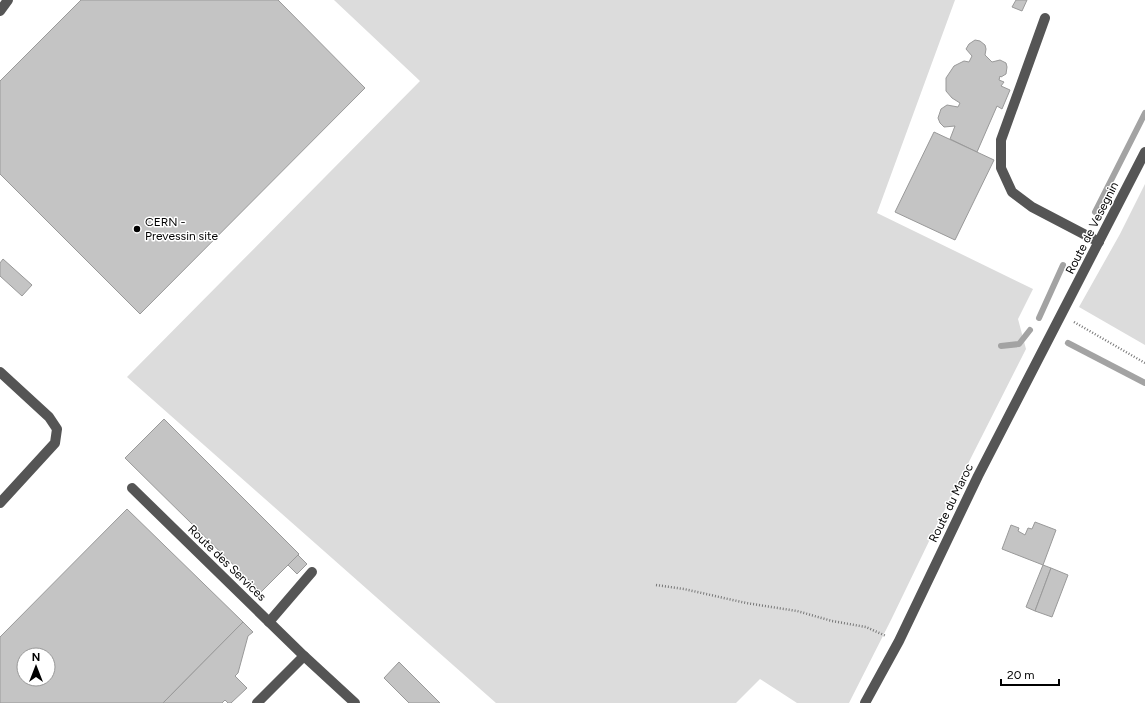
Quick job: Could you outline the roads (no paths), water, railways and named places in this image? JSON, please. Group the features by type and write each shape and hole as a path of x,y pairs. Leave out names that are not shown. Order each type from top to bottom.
{"street":[{"path":"0,11 8,0"},
{"path":"1045,18 1001,140 1001,168 1012,192 1032,207 1099,242"},
{"name":"Route de Vesegnin","path":"1061,315 1145,152"},
{"name":"Route du Maroc","path":"865,703 899,642 978,476 1061,315"},
{"path":"0,372 49,417 57,429 55,443 0,503"},
{"name":"Route des Services","path":"132,488 304,656 355,703"},
{"path":"269,622 312,572"},
{"path":"257,703 304,656"}],"waterway":[{"path":"1095,212 1145,113"},
{"path":"1039,318 1063,265"},
{"path":"1001,346 1019,344 1030,330"},
{"path":"1068,343 1145,383"}],"place":[{"name":"CERN - Prevessin site","path":"137,229"}]}
